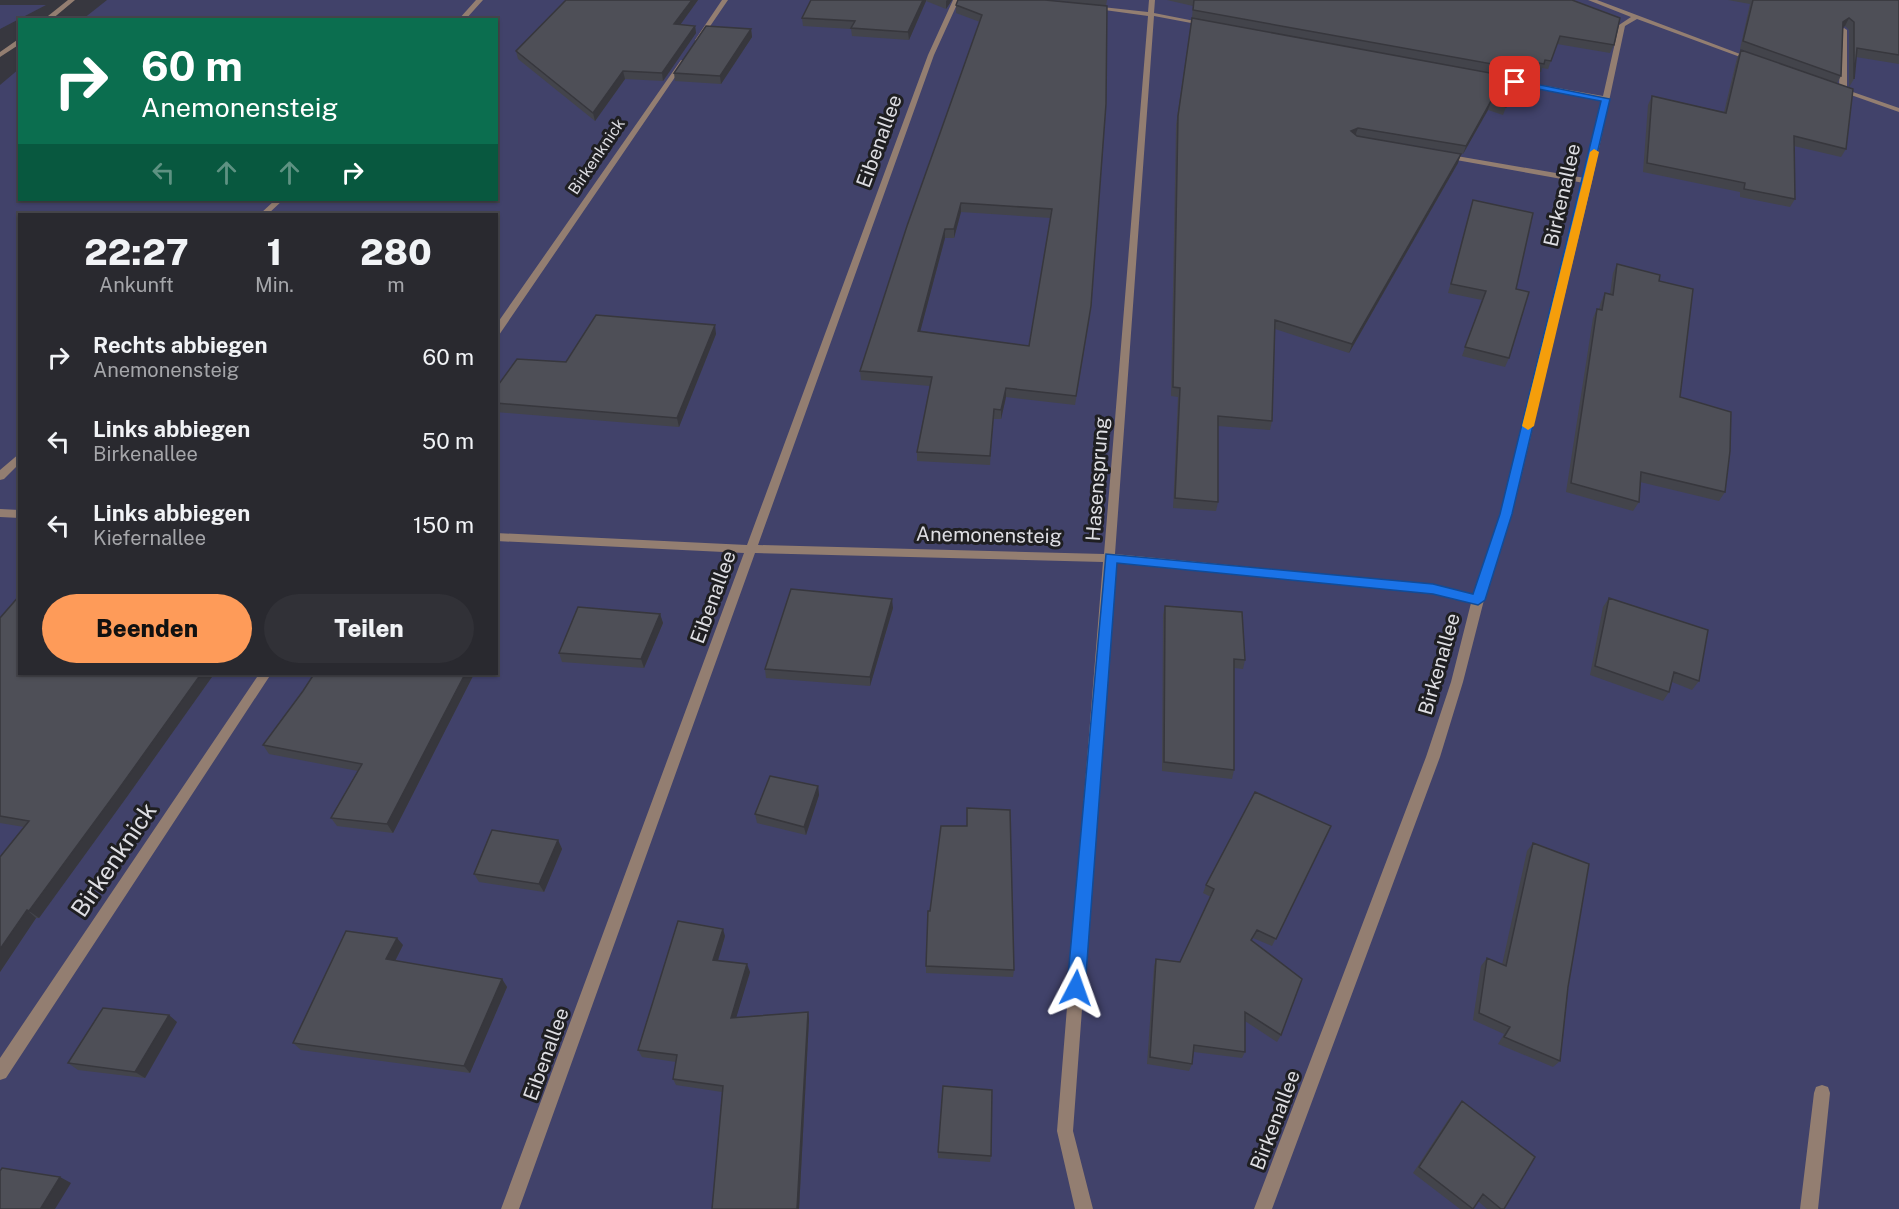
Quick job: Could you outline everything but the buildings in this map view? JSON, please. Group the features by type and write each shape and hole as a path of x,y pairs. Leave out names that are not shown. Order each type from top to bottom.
{"street":[{"path":"49,18 72,0"},
{"path":"462,18 480,0"},
{"name":"Birkenknick","path":"498,330 725,0"},
{"name":"Eibenallee","path":"510,1209 927,66 956,0"},
{"name":"Hasensprung","path":"1084,1209 1065,1131 1152,0"},
{"path":"1591,0 1764,64"},
{"path":"1602,4 1613,0"},
{"path":"1081,7 1152,14 1210,25"},
{"name":"Birkenallee","path":"1263,1209 1433,757 1457,682 1478,600 1506,514 1588,181 1622,25 1636,17"},
{"path":"1843,91 1844,30"},
{"path":"0,55 18,42"},
{"path":"1489,78 1606,99"},
{"path":"1832,87 1899,110"},
{"path":"1436,154 1588,181"},
{"path":"265,213 278,201"},
{"path":"0,476 18,458"},
{"path":"0,513 18,514"},
{"name":"Anemonensteig","path":"498,537 751,549 1110,558 1433,589 1478,600"},
{"name":"Birkenknick","path":"0,1072 264,675"},
{"path":"1809,1209 1822,1093"}],"shaded area":[{"path":"107,0 1899,0 1899,1209 0,1209 0,85 18,70 18,201 498,201 498,18 84,18"},
{"path":"0,5 46,5 18,18 0,29"}],"slow traffic":[{"path":"1528,426 1594,152"}],"route":[{"path":"1076,988 1110,558 1433,589 1478,600 1506,514 1606,99 1515,82"}]}
